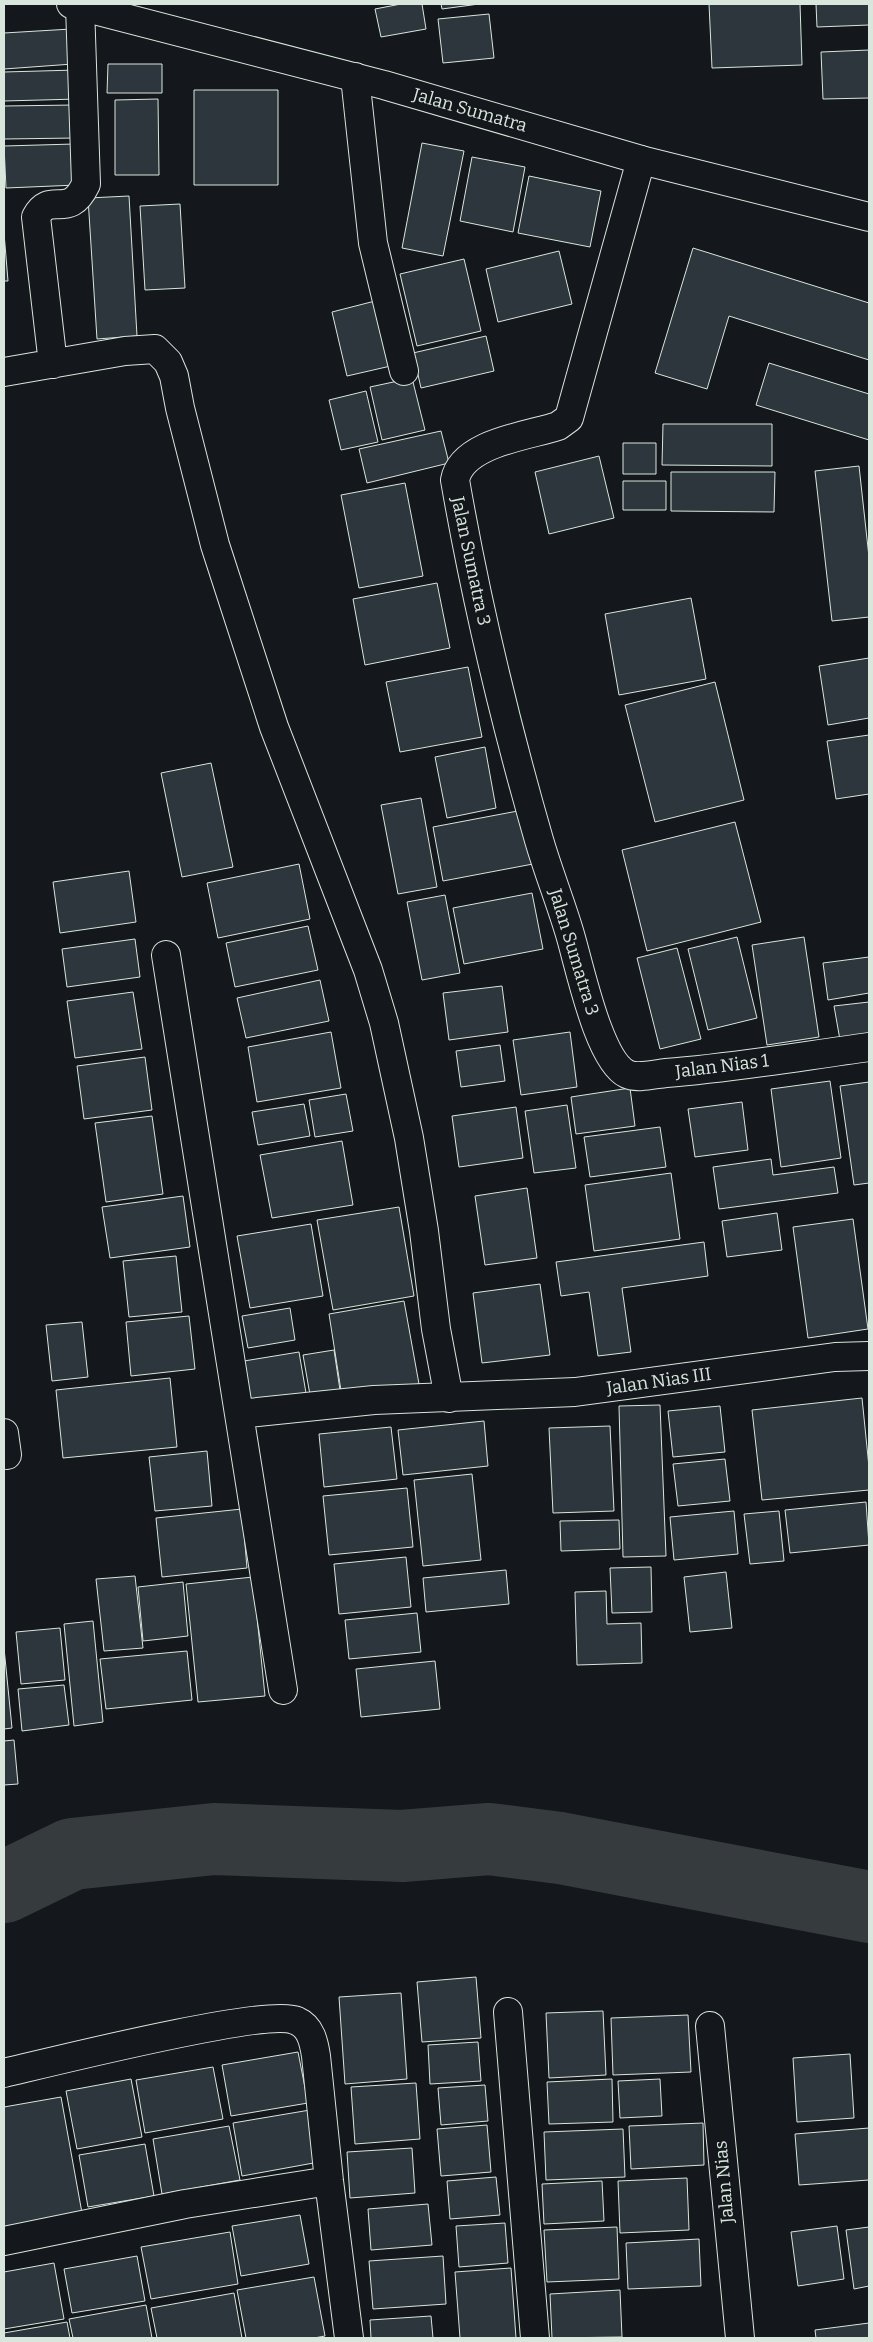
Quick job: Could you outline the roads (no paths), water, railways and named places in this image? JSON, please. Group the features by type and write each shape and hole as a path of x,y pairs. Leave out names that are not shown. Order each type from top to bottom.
{"street":[{"name":"Jalan Sumatra","path":"75,5 355,77 641,160 869,217"},
{"path":"53,364 36,217 40,209 48,205 69,205 80,197 86,184 75,5"},
{"path":"355,77 373,242 404,371"},
{"name":"Jalan Sumatra 3","path":"598,1030 569,930 540,842 514,746 470,567 454,480 460,464 480,450 558,426 569,418 641,160"},
{"path":"4,372 126,351 155,349 168,362 174,376 180,408 216,545 274,727 368,970 384,1023 410,1147 424,1231 436,1329 449,1398"},
{"path":"166,955 282,1690"},
{"name":"Jalan Nias 1","path":"598,1030 615,1064 628,1075 687,1072 869,1047"},
{"name":"Jalan Nias III","path":"239,1414 374,1400 575,1392 835,1357 869,1356"},
{"path":"508,2012 535,2338"},
{"path":"4,2073 220,2026 269,2018 297,2020 308,2029 313,2040 316,2056 329,2182 349,2338"},
{"name":"Jalan Nias","path":"710,2026 740,2338"},
{"path":"4,2241 185,2204 329,2182"}],"waterway":[{"path":"4,1887 72,1854 214,1839 402,1846 489,1839 560,1848 869,1907"}]}
